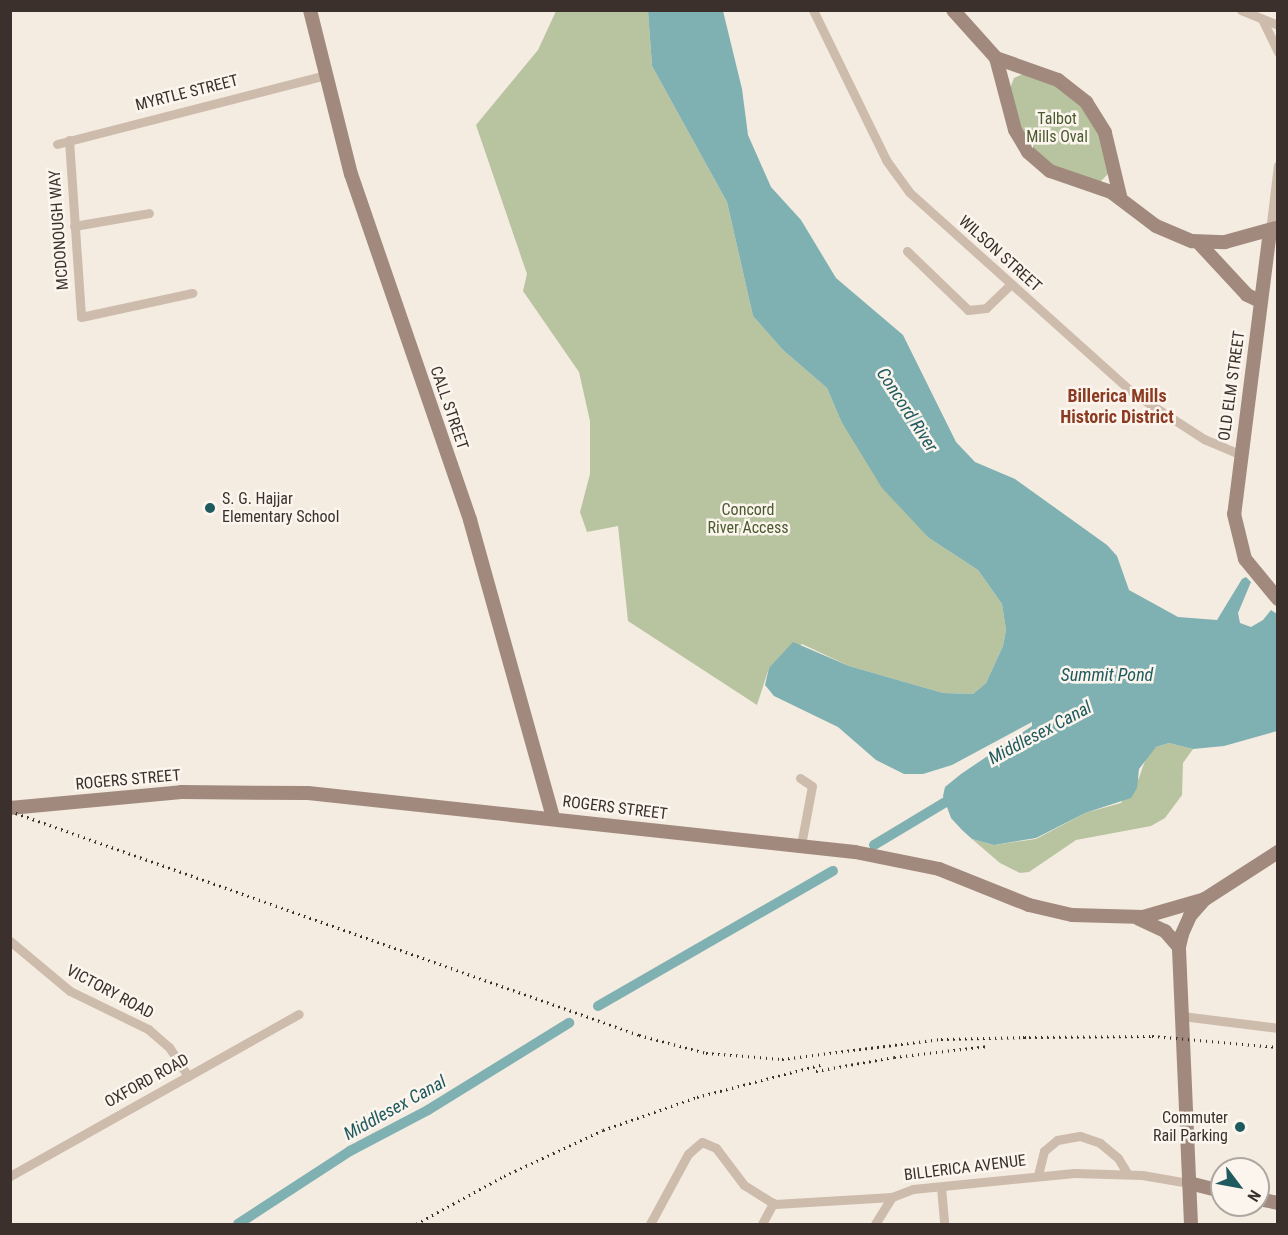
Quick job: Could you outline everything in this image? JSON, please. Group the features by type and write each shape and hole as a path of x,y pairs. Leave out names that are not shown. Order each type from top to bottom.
{"main road":[{"name":"CALL STREET","path":"310,10 354,183 470,520 553,817"},
{"path":"952,10 996,58 1058,80 1086,102 1105,133 1120,196"},
{"path":"996,58 1011,117 1028,152 1050,171 1120,196 1156,225 1198,242 1233,241 1274,229"},
{"name":"OLD ELM STREET","path":"1274,229 1260,302 1234,500 1237,539 1250,567 1278,599"},
{"path":"1198,242 1245,293 1260,302"},
{"name":"ROGERS STREET","path":"10,808 132,795 256,791 372,798 801,845 932,867 1058,913 1135,917 1173,911 1205,899"},
{"path":"1191,1224 1179,947 1190,916 1205,899 1278,852"},
{"path":"1135,917 1158,926 1179,947"},
{"name":"BILLERICA AVENUE","path":"1189,1183 1210,1188"}],"street":[{"name":"WILSON STREET","path":"813,10 886,160 909,192 1139,398 1204,439 1239,454"},
{"path":"1241,10 1278,25"},
{"path":"1262,20 1278,52"},
{"name":"MYRTLE STREET","path":"57,144 326,75"},
{"name":"MCDONOUGH WAY","path":"69,140 81,318 192,293"},
{"name":"OLD ELM STREET","path":"1274,229 1278,165"},
{"path":"74,226 149,213"},
{"path":"907,251 968,310 986,308 1011,284"},
{"path":"800,778 812,786 801,845"},
{"name":"VICTORY ROAD","path":"10,941 70,991 153,1033 169,1047 188,1076"},
{"name":"OXFORD ROAD","path":"10,1176 299,1014"},
{"path":"1182,1016 1278,1028"},
{"path":"1038,1175 1044,1151 1057,1140 1080,1136 1100,1143 1119,1158 1127,1173"},
{"path":"650,1224 688,1154 702,1142 716,1148 744,1185 773,1203 762,1224"},
{"name":"BILLERICA AVENUE","path":"773,1203 892,1197 904,1191 1038,1175 1127,1173 1189,1183"},
{"path":"941,1187 944,1224"},
{"path":"875,1224 892,1197"}],"green space":[{"name":"Concord River Access","path":"556,11 648,11 652,66 727,202 753,316 783,350 827,388 841,421 929,538 978,570 1002,604 1006,630 1003,646 986,683 973,694 943,693 849,666 802,644 769,668 757,705 628,621 618,526 587,532 580,512 590,474 590,421 579,372 523,291 527,274 476,125 538,50"},
{"name":"Talbot Mills Oval","path":"1023,74 1046,76 1094,111 1109,173 1100,182 1090,185 1028,152 1009,91 1014,78"},
{"path":"1169,743 1193,749 1183,763 1182,795 1165,818 1151,826 1076,840 1029,872 1020,873 1000,863 972,839 994,845 1036,839 1085,813 1121,803 1139,778 1147,755 1156,747"}],"water":[{"path":"648,11 723,11 742,89 748,135 771,187 801,220 836,278 903,335 956,442 975,462 1015,479 1107,545 1117,556 1129,590 1178,617 1217,620 1242,579 1246,577 1251,582 1238,613 1240,623 1251,627 1263,620 1271,610 1277,614 1277,731 1224,746 1193,749 1169,743 1156,747 1139,769 1137,788 1131,798 1085,813 1036,838 994,845 972,839 951,818 943,796 945,787 1032,726 1032,722 952,765 923,774 904,774 876,760 838,727 774,696 765,685 769,668 793,642 849,666 943,693 973,694 986,683 1003,646 1006,630 1002,604 978,570 929,538 882,488 841,421 827,388 783,350 753,316 727,202 652,66"}],"waterway":[{"name":"Middlesex Canal","path":"874,845 954,797"},
{"name":"Middlesex Canal","path":"598,1006 833,871"},
{"name":"Middlesex Canal","path":"238,1224 350,1151 428,1110 569,1023"}],"railway":[{"path":"10,811 639,1035 706,1053 782,1059 941,1039 1029,1037"},
{"path":"1023,1037 1152,1036 1278,1047"},
{"path":"816,1071 894,1057 988,1046"},
{"path":"416,1224 504,1176 603,1130 697,1097 824,1064"}],"place":[{"name":"S. G. Hajjar Elementary School","path":"210,508"},
{"name":"Commuter Rail Parking","path":"1240,1127"}],"district":[{"name":"Billerica Mills Historic District","path":"1117,407"}],"water label":[{"name":"Concord River","path":"907,410"},
{"name":"Summit Pond","path":"1107,675"}]}
